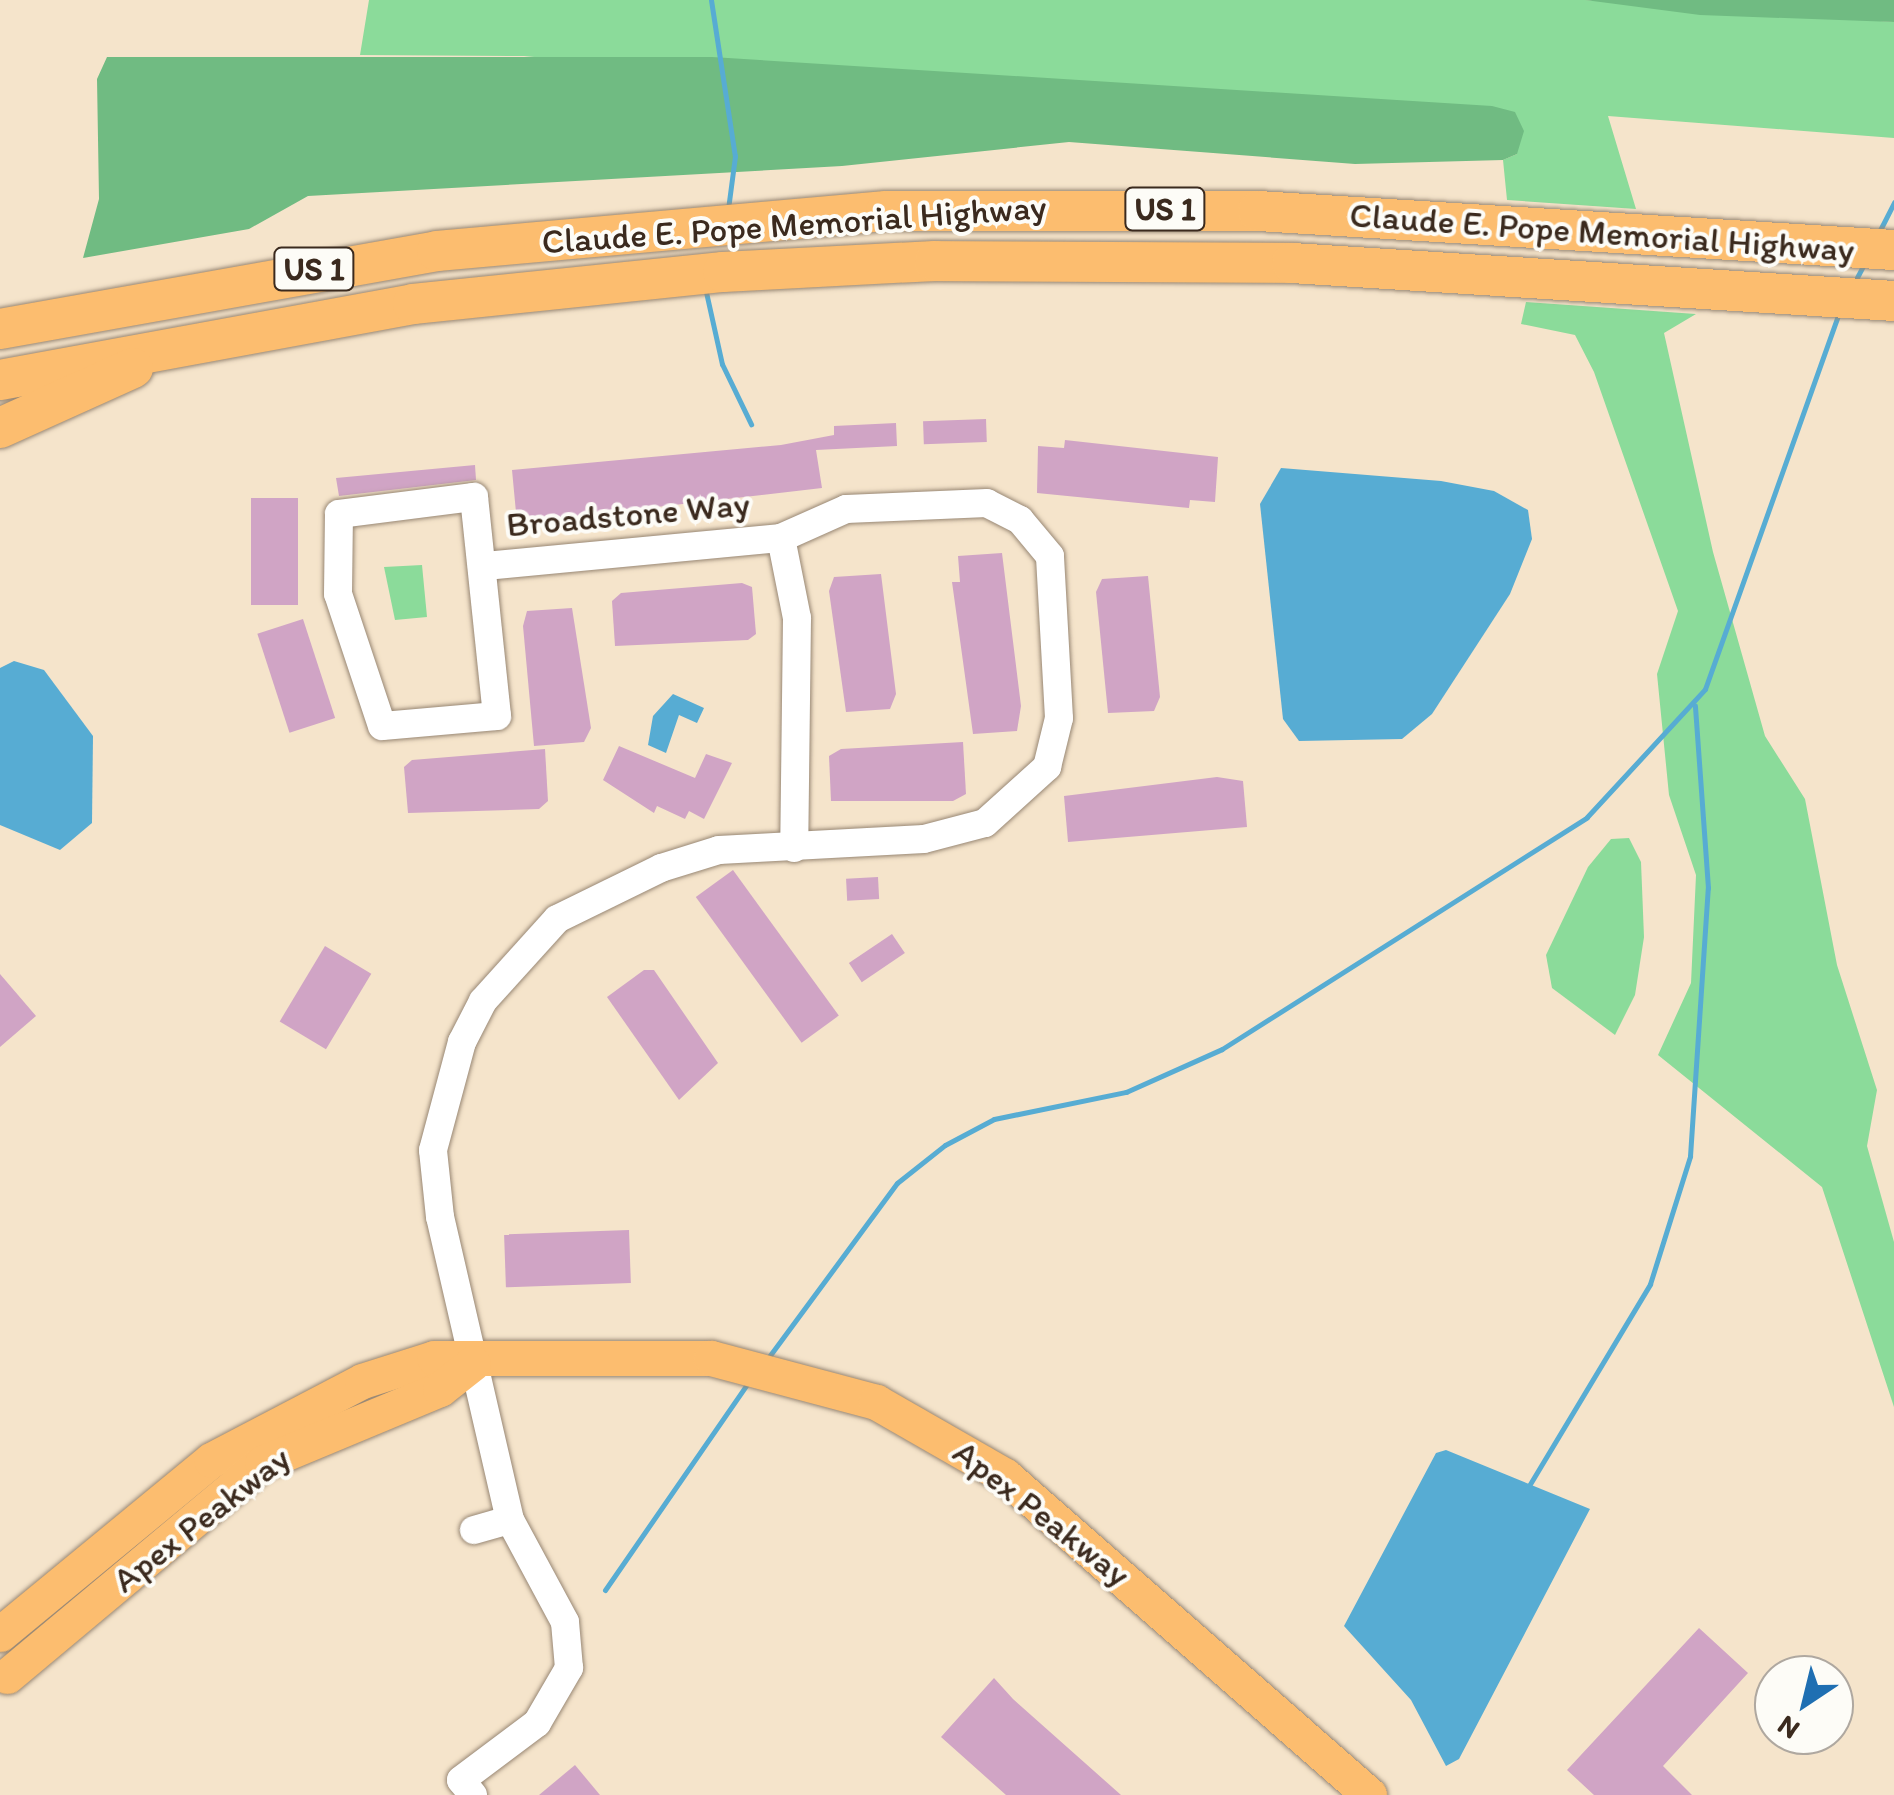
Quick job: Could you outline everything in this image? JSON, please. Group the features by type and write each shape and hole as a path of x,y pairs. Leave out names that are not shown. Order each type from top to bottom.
{"highway":[{"name":"Claude E. Pope Memorial Highway","path":"0,329 192,288 680,224 1050,207 1894,250"},
{"name":"Claude E. Pope Memorial Highway","path":"0,380 190,341 565,286 1028,259 1310,264 1894,301"},
{"path":"0,302 192,288"},
{"path":"0,428 190,341"}],"main road":[{"name":"Apex Peakway","path":"0,1634 153,1503 323,1397 434,1358 473,1362 554,1353 712,1358 876,1402 1005,1476 1072,1528 1369,1795"},
{"name":"Apex Peakway","path":"3,1679 262,1463 440,1390 473,1362"}],"street":[{"name":"Broadstone Way","path":"474,497 483,566 497,716 382,726 338,594 339,514 474,497"},
{"name":"Broadstone Way","path":"474,1795 461,1780 536,1723 569,1668 565,1622 510,1520 473,1362 433,1150 462,1042 483,1001 533,938 594,896 719,850 959,834 1006,812 1046,766 1056,738 1050,556 1020,520 986,503 846,509 781,538 483,566"},
{"name":"Broadstone Way","path":"781,538 797,618 794,848"},
{"path":"131,1571 156,1522 153,1503"},
{"path":"474,1530 510,1520"}],"green space":[{"path":"369,0 1585,0 1894,22 1894,138 1608,116 1636,209 1507,200 1503,160 1517,154 524,56 360,55"},
{"path":"1585,0 1894,0 1894,22 1700,15"},
{"path":"107,57 712,57 1492,106 1515,112 1524,131 1517,154 1503,160 1355,164 1069,142 842,166 308,196 249,229 83,258 99,199 97,79"},
{"path":"1526,302 1696,314 1664,333 1713,552 1765,736 1805,799 1837,965 1877,1090 1867,1146 1894,1242 1894,1407 1822,1187 1658,1055 1691,983 1696,875 1669,795 1657,674 1678,611 1594,372 1575,335 1521,324"},
{"path":"422,565 427,617 395,620 384,567"},
{"path":"1629,838 1641,862 1644,937 1635,995 1615,1035 1552,988 1546,955 1588,867 1611,839"}],"water":[{"path":"1281,468 1441,481 1494,491 1528,510 1532,539 1510,594 1432,714 1402,739 1299,741 1283,719 1260,504"},
{"path":"14,661 44,670 93,736 92,823 60,850 0,825 0,668"},
{"path":"673,694 704,708 697,723 679,715 666,753 648,745 653,716"},
{"path":"1446,1450 1590,1509 1459,1759 1446,1766 1411,1700 1344,1626 1436,1453"}],"building":[{"path":"986,419 987,442 924,444 923,421"},
{"path":"896,423 897,446 816,450 822,488 517,523 512,470 781,445 834,435 834,426"},
{"path":"1065,440 1218,457 1215,502 1190,500 1189,508 1037,493 1038,446 1064,448"},
{"path":"475,465 476,480 339,496 336,478"},
{"path":"251,498 298,498 298,605 251,605"},
{"path":"1002,553 1021,706 1017,731 973,734 952,582 960,582 958,556"},
{"path":"881,574 896,694 890,709 846,712 829,591 834,577"},
{"path":"1148,576 1160,697 1154,711 1108,713 1096,592 1102,579"},
{"path":"742,583 752,587 756,634 748,640 615,646 612,601 621,593"},
{"path":"572,608 591,728 584,742 534,746 523,626 527,611"},
{"path":"303,619 335,718 289,733 257,634"},
{"path":"963,742 966,794 953,801 831,801 829,756 841,749"},
{"path":"619,746 695,778 706,754 732,763 704,819 689,811 685,819 657,806 654,813 603,780"},
{"path":"545,749 548,801 539,809 408,813 404,767 412,760"},
{"path":"1217,777 1243,781 1247,827 1068,842 1064,796"},
{"path":"733,870 839,1016 802,1043 696,897"},
{"path":"878,877 879,899 847,901 846,879"},
{"path":"892,934 905,953 862,982 849,963"},
{"path":"325,946 371,974 326,1049 280,1021"},
{"path":"644,970 654,970 718,1063 679,1100 607,997"},
{"path":"0,974 36,1016 0,1047"},
{"path":"629,1230 631,1283 506,1287 504,1234"},
{"path":"1699,1628 1748,1673 1663,1766 1692,1795 1594,1795 1567,1770"},
{"path":"994,1678 1121,1795 1006,1795 941,1737"},
{"path":"575,1765 600,1795 539,1795"}],"waterway":[{"path":"711,0 735,156 728,209"},
{"path":"1878,234 1894,202"},
{"path":"1854,283 1865,262"},
{"path":"706,292 722,364 751,424"},
{"path":"768,1358 897,1183 945,1145 994,1119 1126,1092 1222,1049 1587,817 1705,689 1838,316"},
{"path":"1527,1489 1650,1284 1690,1156 1708,888 1695,705"},
{"path":"605,1590 748,1383"}]}
